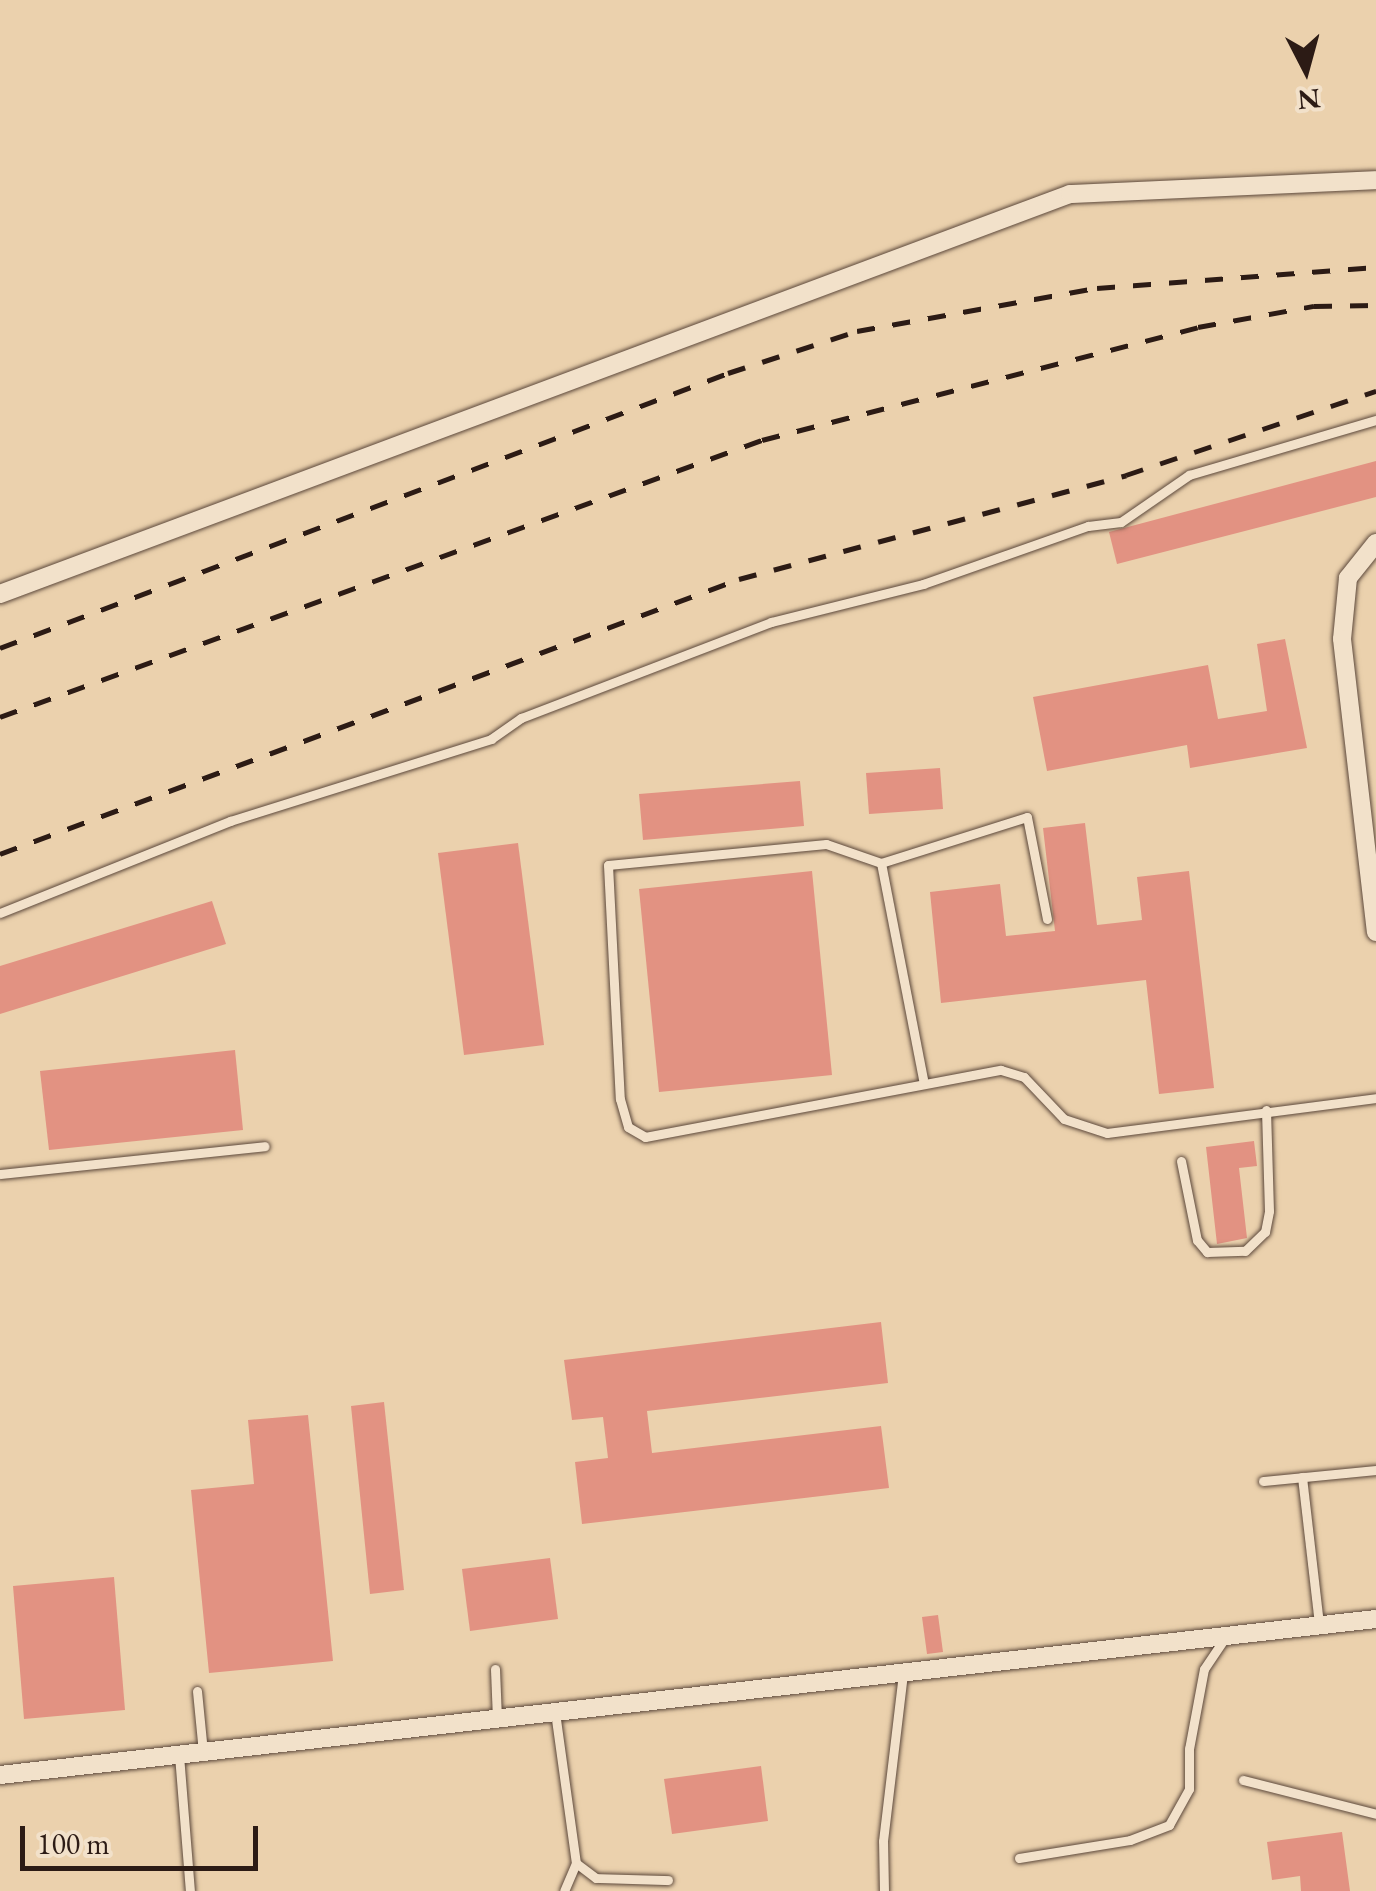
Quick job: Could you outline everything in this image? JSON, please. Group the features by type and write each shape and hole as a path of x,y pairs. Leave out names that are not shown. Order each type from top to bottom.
{"street":[{"path":"0,594 1070,194 1376,180"},
{"path":"1376,542 1348,578 1343,609 1369,828 1376,932"},
{"path":"0,1776 1376,1619"}],"lane":[{"path":"0,913 230,821 490,739 522,718 771,622 923,584 1088,526 1122,522 1189,475 1376,420"},
{"path":"1047,919 1027,817 881,863 826,844 608,865 620,1099 628,1128 644,1137 924,1079 1001,1070 1024,1077 1064,1118 1107,1133 1376,1098"},
{"path":"881,863 924,1079"},
{"path":"1181,1162 1196,1240 1207,1252 1245,1250 1264,1232 1269,1211 1266,1110"},
{"path":"0,1174 265,1146"},
{"path":"1263,1481 1376,1470"},
{"path":"1302,1477 1318,1626"},
{"path":"1019,1858 1130,1840 1169,1824 1189,1789 1189,1749 1204,1669 1226,1636"},
{"path":"494,1669 497,1719"},
{"path":"884,1891 883,1841 903,1673"},
{"path":"196,1691 203,1752"},
{"path":"555,1712 576,1863 564,1891"},
{"path":"179,1755 190,1891"},
{"path":"1243,1780 1376,1814"},
{"path":"576,1863 596,1878 668,1880"}],"building":[{"path":"1376,461 1376,497 1117,564 1109,532"},
{"path":"1285,639 1307,748 1190,768 1187,745 1047,771 1033,697 1208,665 1218,719 1267,711 1257,644"},
{"path":"940,768 943,809 869,814 866,773"},
{"path":"800,781 804,826 643,840 639,794"},
{"path":"1085,823 1097,925 1142,920 1137,877 1189,871 1214,1088 1159,1094 1146,980 941,1003 930,892 1000,884 1006,936 1055,931 1043,828"},
{"path":"518,843 544,1045 464,1055 438,853"},
{"path":"812,871 832,1075 659,1092 639,889"},
{"path":"212,901 226,944 0,1014 0,966"},
{"path":"235,1050 243,1130 49,1150 40,1071"},
{"path":"1254,1141 1257,1166 1239,1168 1247,1238 1217,1244 1206,1147"},
{"path":"881,1322 888,1383 647,1411 652,1453 881,1426 889,1488 582,1524 575,1462 608,1458 603,1417 572,1420 564,1360"},
{"path":"384,1402 404,1590 370,1594 351,1406"},
{"path":"308,1415 333,1661 209,1673 191,1490 254,1484 248,1420"},
{"path":"550,1558 558,1619 470,1631 462,1569"},
{"path":"114,1577 125,1710 24,1719 13,1586"},
{"path":"938,1615 943,1652 927,1654 922,1617"},
{"path":"761,1766 768,1821 672,1834 664,1779"},
{"path":"1342,1832 1350,1891 1301,1891 1300,1876 1272,1880 1267,1842"}],"railway":[{"path":"0,648 728,373 857,331 1097,288 1376,267"},
{"path":"0,717 762,440 1198,327 1314,306 1376,305"},
{"path":"0,854 739,579 1126,475 1376,391"}]}
